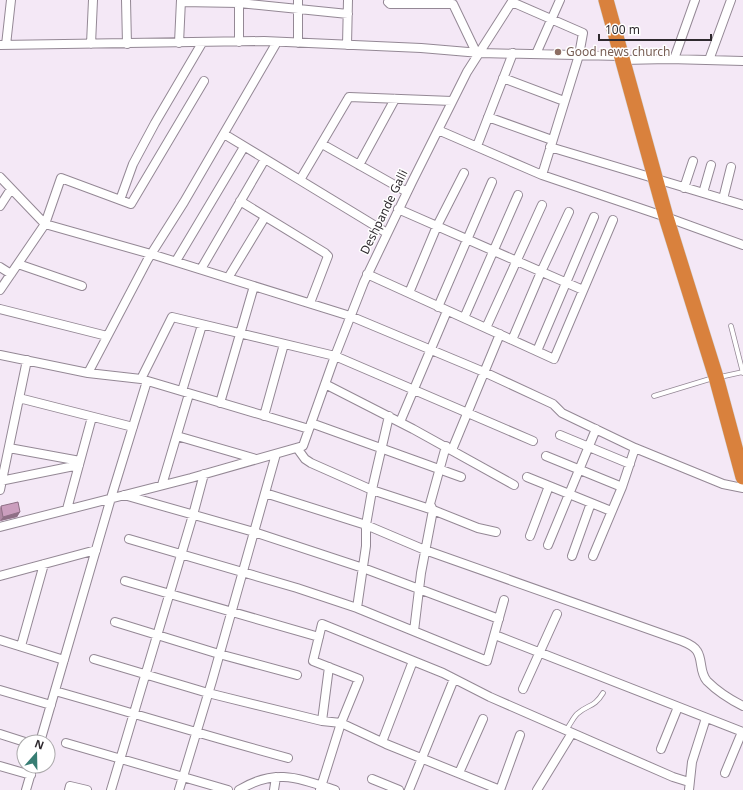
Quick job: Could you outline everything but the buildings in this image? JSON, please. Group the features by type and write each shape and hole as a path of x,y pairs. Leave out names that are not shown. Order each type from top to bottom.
{"highway":[{"path":"606,0 666,217 716,377 743,477"}],"street":[{"path":"11,0 3,45 277,42 513,54 743,61"},
{"path":"91,44 94,0"},
{"path":"126,0 128,44"},
{"path":"298,0 298,43"},
{"path":"347,45 348,0"},
{"path":"389,0 388,3 395,5 454,2 478,52"},
{"path":"536,54 560,0"},
{"path":"674,59 695,0"},
{"path":"709,60 731,0"},
{"path":"179,43 181,1 239,3 348,14"},
{"path":"513,1 583,33 579,55 542,174"},
{"name":"Deshpande Galli","path":"300,447 310,426 367,274 398,209 478,52 513,1"},
{"path":"239,3 239,42"},
{"path":"88,373 151,254 184,202 277,42"},
{"path":"120,200 133,164 202,43"},
{"path":"477,146 513,54"},
{"path":"503,78 564,101"},
{"path":"0,290 45,224 61,178 131,204 204,81"},
{"path":"300,180 349,97 452,101"},
{"path":"359,165 396,99"},
{"path":"488,117 551,144 656,180 743,204"},
{"path":"438,130 542,174 743,245"},
{"path":"224,134 387,233"},
{"path":"322,144 407,192"},
{"path":"176,261 244,147"},
{"path":"201,269 265,159"},
{"path":"684,188 693,161"},
{"path":"703,193 711,165"},
{"path":"723,199 731,167"},
{"path":"409,293 437,226 464,173"},
{"path":"0,177 45,224 176,261 350,316 484,372 553,404 562,413 635,448 723,484 743,488"},
{"path":"438,306 492,182"},
{"path":"0,206 11,189"},
{"path":"464,318 518,195"},
{"path":"240,201 328,256 310,303"},
{"path":"486,328 542,205"},
{"path":"398,209 583,290"},
{"path":"512,340 569,212"},
{"path":"228,278 265,217"},
{"path":"537,351 594,217"},
{"path":"367,274 554,359 613,220"},
{"path":"18,264 82,286"},
{"path":"0,267 11,274"},
{"path":"220,403 254,286"},
{"path":"0,309 107,336"},
{"path":"400,422 447,311"},
{"path":"42,734 133,427 144,380 172,317 335,356 468,412 532,441"},
{"path":"162,485 177,436 185,392 202,325"},
{"path":"414,631 419,589 433,510 430,504 439,469 468,412 500,334"},
{"path":"264,416 284,344"},
{"path":"0,355 88,373 144,380 264,416 310,426 381,448 461,477"},
{"path":"0,490 26,360"},
{"path":"325,384 449,448 514,485"},
{"path":"19,398 133,427"},
{"path":"67,509 92,416"},
{"path":"357,608 366,546 366,525 372,490 389,416"},
{"path":"548,545 596,429"},
{"path":"560,435 630,464"},
{"path":"177,436 256,459"},
{"path":"0,527 204,474 300,447 305,459 311,463 372,490 433,510 478,528 496,532"},
{"path":"9,448 79,463"},
{"path":"593,556 622,487 635,448"},
{"path":"178,790 232,611 276,454"},
{"path":"546,456 622,487"},
{"path":"1,481 79,463"},
{"path":"111,790 204,474"},
{"path":"528,477 611,511"},
{"path":"530,536 549,486"},
{"path":"265,493 366,525 426,550 682,641 692,646 698,652 700,668 706,680 731,700 743,706"},
{"path":"123,495 254,532 363,568 499,619"},
{"path":"572,556 591,503"},
{"path":"129,540 297,588 357,608 487,662 504,600"},
{"path":"0,576 96,550"},
{"path":"21,646 44,564"},
{"path":"125,581 319,637"},
{"path":"523,689 557,614"},
{"path":"115,622 219,654 297,675"},
{"path":"320,788 341,723 359,679 313,661 322,624 454,679 490,697 673,777 689,786 692,762 706,718"},
{"path":"495,635 742,732 725,773"},
{"path":"0,640 64,660"},
{"path":"94,659 208,693 322,721 341,723 382,742 500,790 520,735"},
{"path":"382,742 413,661"},
{"path":"322,721 329,667"},
{"path":"409,790 454,679"},
{"path":"0,690 51,706"},
{"path":"55,691 134,713 196,733 288,758"},
{"path":"661,749 678,707"},
{"path":"460,773 483,719"},
{"path":"537,790 569,732"},
{"path":"0,734 16,739"},
{"path":"66,743 228,790"},
{"path":"0,766 31,775 26,790"},
{"path":"239,790 248,784 264,778 288,776 320,788 335,790"},
{"path":"274,790 276,777"},
{"path":"372,779 400,790"},
{"path":"69,790 70,786 87,790"}],"lane":[{"path":"654,396 716,377 743,372 731,326"},
{"path":"569,732 576,714 598,701 603,693"}],"place":[{"name":"Good news church","path":"558,52"}]}
